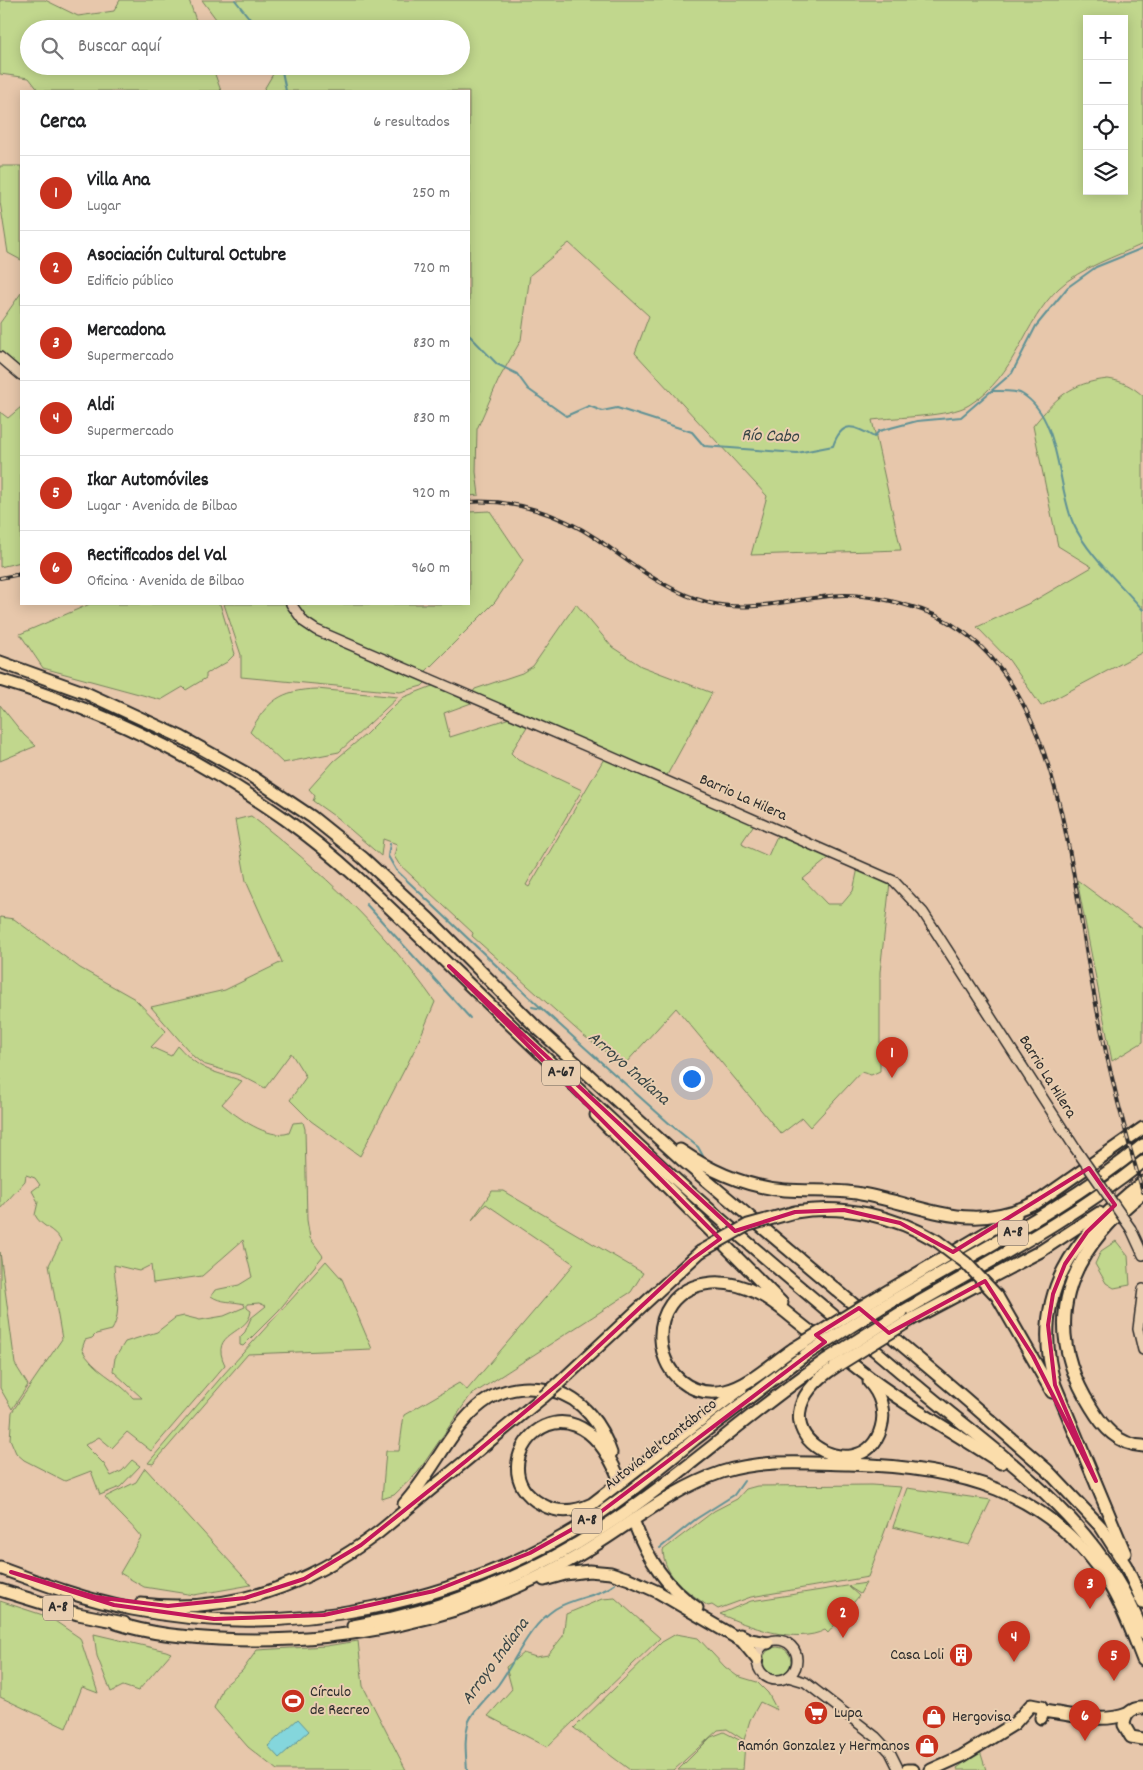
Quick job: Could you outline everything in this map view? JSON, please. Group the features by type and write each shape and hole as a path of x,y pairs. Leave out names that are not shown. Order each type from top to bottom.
{"highway":[{"name":"A-67","path":"0,662 59,682 128,711 214,754 282,796 342,840 381,874 534,1025 681,1159 954,1388 1047,1470 1102,1527 1126,1566 1143,1603"},
{"name":"A-67","path":"0,680 80,707 117,722 169,748 237,787 286,820 341,861 562,1075 673,1177 1050,1497 1098,1549 1122,1586 1143,1633"},
{"path":"450,966 626,1147 744,1262 804,1326"},
{"path":"534,1025 675,1146 709,1168 738,1181 770,1188 859,1193 938,1214 964,1217 1006,1215 1040,1200"},
{"path":"1082,1530 1019,1476 896,1396 852,1364 804,1326 760,1294 739,1285 717,1283 697,1286 678,1297 668,1308 660,1330 661,1348 671,1370 686,1384 704,1391 725,1391 737,1386 793,1350 837,1322 874,1305 1040,1200 1143,1128"},
{"name":"Autovía del Cantábrico","path":"5,1570 93,1600 179,1616 278,1619 373,1607 434,1591 480,1575 530,1554 573,1530 640,1484 874,1305 1042,1216 1108,1172 1143,1144"},
{"name":"Autovía del Cantábrico","path":"0,1590 50,1606 157,1633 227,1639 295,1639 374,1626 488,1588 534,1567 577,1543 639,1502 755,1411 826,1360 902,1312 1050,1229 1143,1162"},
{"path":"852,1364 875,1390 881,1403 883,1417 876,1439 860,1452 847,1456 833,1455 815,1448 806,1438 801,1423 800,1412 805,1395 816,1381 912,1319 1041,1251 1141,1187"},
{"path":"1141,1187 1111,1220 1086,1252 1068,1290 1064,1324 1065,1345 1071,1367 1096,1415 1105,1428 1117,1438 1130,1444 1143,1446"},
{"path":"1141,1187 1105,1214 1075,1247 1061,1272 1049,1314 1047,1343 1051,1371 1062,1402 1143,1598"},
{"path":"5,1570 95,1597 168,1606 200,1605 245,1598 304,1579 362,1542 542,1398 700,1252 748,1225 795,1212 835,1210 871,1215 909,1227 937,1241 966,1263 997,1296 1050,1388 1096,1481"},
{"path":"618,1476 611,1460 597,1440 585,1430 570,1423 553,1422 540,1428 524,1444 518,1461 519,1481 530,1496 544,1506 565,1511 584,1507 793,1350"},
{"path":"379,1529 417,1489 467,1417 486,1400 507,1390 532,1387 568,1397 584,1409 599,1426 611,1452 611,1460"},
{"path":"458,1610 564,1564 611,1536 677,1492 721,1473 748,1466 780,1463 897,1467 951,1474 991,1486 1028,1504 1054,1523 1084,1551 1109,1584 1126,1617 1143,1660"},
{"path":"635,1525 650,1558 667,1582 694,1606 744,1637 768,1643"},
{"path":"374,1626 478,1606 565,1574 589,1571 604,1572 629,1579 658,1592 742,1641 757,1656"},
{"path":"744,1637 757,1656"},
{"path":"1125,1729 1124,1721 1127,1714 1133,1709 1143,1708"},
{"path":"931,1770 962,1756 1014,1724 1035,1715 1057,1714 1100,1718 1127,1714"},
{"path":"1100,1718 1125,1729 1131,1736 1142,1740"},
{"path":"908,1770 913,1770"}],"street":[{"path":"0,357 20,374"},
{"name":"Barrio La Hilera","path":"292,605 304,622 316,630 607,754 894,881 923,912 1075,1148 1131,1229 1143,1255"},
{"path":"1143,1289 1138,1329 1143,1350"},
{"path":"806,1682 788,1677 777,1680 766,1678 758,1668 757,1656 768,1643 779,1640 789,1645 796,1655 796,1666 806,1682 882,1742 897,1766 908,1770"},
{"path":"788,1677 796,1666"}],"highlighted area":[{"path":"449,966 735,1231 795,1212 844,1210 900,1223 953,1252 1089,1168 1115,1205 1087,1232 1065,1264 1053,1294 1048,1325 1055,1385 1096,1481 1033,1356 985,1281 889,1333 859,1308 816,1335 825,1342 594,1517 530,1553 434,1591 324,1615 214,1619 114,1605 11,1572 95,1597 168,1606 245,1598 304,1579 361,1545 466,1461 558,1384 691,1260 720,1239"}],"green space":[{"path":"0,0 45,0 78,16 114,11 120,0 189,0 196,20 20,20 20,75 215,75 221,90 38,90 29,78 0,74"},
{"path":"202,0 1143,0 1143,244 1088,268 1059,288 1036,317 999,379 969,405 949,412 872,420 901,550 751,555 767,496 635,353 649,316 569,243 530,275 521,340 499,379 477,429 476,472 479,495 470,496 470,90 264,90 272,75 470,75 470,20 217,20"},
{"path":"0,166 20,166 20,259 8,253 0,202"},
{"path":"20,294 20,370 0,352 0,323"},
{"path":"1108,379 1127,384 1143,396 1143,652 1041,706 1009,660 977,627 1032,602 1092,567 1058,546 1033,426 1049,407 1065,393 1083,384"},
{"path":"20,408 20,562 0,567 0,412 8,418"},
{"path":"490,511 523,560 495,602 423,674 323,631 306,620 295,605 470,605 470,512"},
{"path":"576,604 612,647 641,666 712,693 666,777 473,692 475,689 522,673 533,666"},
{"path":"88,605 220,605 235,654 227,662 206,674 206,678 186,690 183,687 161,700 43,668 20,634"},
{"path":"224,605 288,605 298,621 308,630 427,681 422,686 400,692 241,677 241,655"},
{"path":"435,685 474,702 444,713 450,737 510,718 528,725 511,753 518,760 582,790 526,885 529,887 605,757 755,823 742,842 743,845 768,856 777,836 830,857 803,879 827,904 842,904 853,891 858,868 890,882 880,972 880,1071 871,1075 861,1072 810,1127 802,1118 781,1134 676,1008 624,1065 584,1036 472,936 473,933 399,864 394,856 397,844 383,839 381,856 337,818 313,801 315,796 309,789 334,761 365,735 404,697"},
{"path":"317,689 398,697 339,752 283,763 250,732 263,712 276,699 294,692"},
{"path":"0,705 24,735 36,746 0,761"},
{"path":"251,816 302,857 350,902 395,950 435,1002 416,1047 360,1156 311,1121 290,1100 306,1077 291,1053 265,1088 240,1075 203,1064 194,1057 151,1007 225,990 282,962 246,881 235,820"},
{"path":"1077,880 1143,929 1143,1042 1112,1061"},
{"path":"0,917 14,919 80,968 135,999 166,1031 151,1047 171,1056 178,1046 200,1066 242,1081 222,1104 244,1121 263,1130 281,1134 289,1133 293,1123 303,1122 305,1129 307,1220 310,1238 323,1256 279,1310 243,1346 240,1345 240,1337 245,1332 251,1318 266,1306 259,1303 247,1304 247,1308 251,1311 249,1319 225,1339 222,1346 221,1354 225,1365 151,1451 127,1432 112,1448 99,1437 85,1445 104,1464 111,1476 122,1471 132,1460 140,1466 120,1487 100,1495 91,1471 65,1481 24,1460 16,1453 10,1439 12,1412 62,1339 49,1265 61,1241 35,1215 38,1202 32,1191 40,1185 35,1178 26,1175 25,1181 0,1209","holes":["243,1240 252,1277 239,1285 215,1290 211,1296 223,1301 244,1304 245,1307 224,1316 200,1320 184,1316 175,1318 157,1332 125,1342 115,1358 113,1371 142,1398 133,1398 92,1363 82,1349 85,1340 92,1338 96,1334 112,1330 115,1323 118,1299 114,1265 139,1271 151,1265 153,1283 202,1276"]},
{"path":"492,1191 503,1191 643,1273 631,1292 470,1396 418,1472 394,1495 382,1499 386,1451 399,1451 404,1415 459,1383 467,1390 574,1264 486,1204 472,1220"},
{"path":"1116,1241 1128,1256 1130,1285 1114,1288 1106,1283 1095,1264 1101,1251"},
{"path":"0,1252 15,1364 28,1385 12,1409 0,1388"},
{"path":"326,1261 342,1279 372,1349 248,1354 153,1464 148,1463 224,1374"},
{"path":"145,1468 251,1585 194,1595 144,1587 120,1573 141,1537 105,1497 136,1482"},
{"path":"871,1485 901,1487 868,1577 751,1597 718,1609 712,1605 708,1606 685,1589 672,1576 664,1560 663,1550 714,1511 737,1499 746,1489 757,1486"},
{"path":"907,1488 991,1500 969,1545 893,1527"},
{"path":"866,1583 860,1594 849,1587 859,1596 828,1633 825,1630 800,1636 786,1635 744,1624 720,1614 751,1601"},
{"path":"615,1598 660,1638 547,1747 488,1716 512,1689 506,1667 523,1653 536,1657 548,1655 563,1636 566,1614 602,1599"},
{"path":"0,1601 49,1617 80,1638 98,1693 82,1687 66,1728 0,1697"},
{"path":"94,1634 171,1653 138,1691 123,1686 111,1692 97,1656"},
{"path":"676,1634 698,1638 725,1667 737,1676 757,1682 768,1693 777,1710 760,1702 750,1720 744,1740 727,1729 718,1730 674,1770 630,1770 574,1728 662,1642"},
{"name":"Círculo de Recreo","path":"358,1641 363,1686 406,1770 277,1770 248,1747 214,1708 223,1687 242,1671 257,1650 326,1646"},
{"path":"777,1647 787,1651 791,1661 787,1671 777,1675 767,1671 763,1661 767,1651"},
{"path":"724,1732 745,1743 743,1770 678,1770 711,1737"},
{"path":"980,1751 986,1770 958,1770 957,1768"}],"water":[{"path":"298,1719 309,1731 279,1758 268,1746"}],"waterway":[{"name":"Río Cabo","path":"235,0 251,20"},
{"name":"Río Cabo","path":"283,75 286,90"},
{"name":"Río Cabo","path":"470,336 497,364 517,374 528,389 566,416 589,406 602,411 617,408 692,432 704,446 797,453 833,446 840,432 849,427 874,437 879,431 917,421 961,417 1012,373 1036,326 1068,287 1096,267 1143,248"},
{"path":"992,391 1019,393 1035,405 1051,435 1068,508 1079,535 1105,569 1143,610"},
{"path":"390,844 388,856 396,870 542,1009"},
{"name":"Arroyo Indiana","path":"366,904 470,1018"},
{"name":"Arroyo Indiana","path":"532,1007 542,1009 698,1147 703,1156"},
{"name":"Arroyo Indiana","path":"660,1548 696,1519 734,1495 744,1481"},
{"name":"Arroyo Indiana","path":"467,1770 466,1741 470,1719 498,1685 537,1625 562,1605 601,1592 615,1584"}],"railway":[{"path":"470,502 503,503 520,506 568,522 597,539 664,585 710,603 744,607 828,596 865,596 922,610 969,636 1004,674 1031,721 1051,775 1066,832 1104,1044 1122,1119 1143,1192"},
{"path":"0,578 20,574"}],"place":[{"name":"Villa Ana","path":"892,1078"},
{"name":"Mercadona","path":"1090,1609"},
{"name":"Asociación Cultural Octubre","path":"843,1638"},
{"name":"Casa Loli","path":"961,1655"},
{"name":"Aldi","path":"1014,1662"},
{"name":"Ikar Automóviles","path":"1114,1681"},
{"name":"Círculo de Recreo","path":"293,1701"},
{"name":"Lupa","path":"816,1713"},
{"name":"Hergovisa","path":"934,1717"},
{"name":"Rectificados del Val","path":"1085,1741"},
{"name":"Ramón Gonzalez y Hermanos","path":"927,1746"}]}
